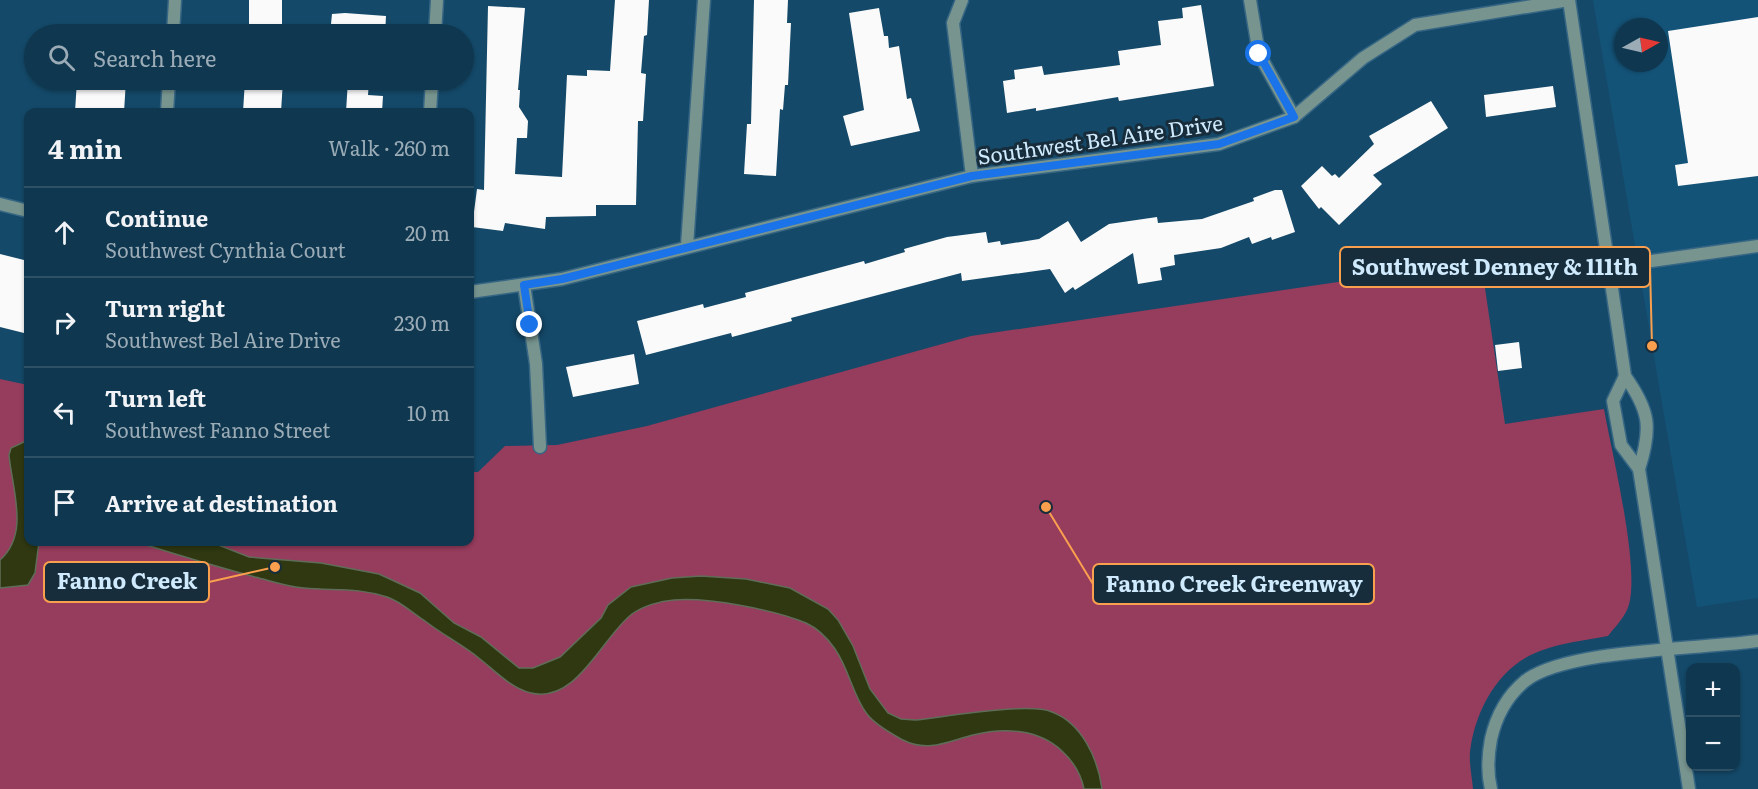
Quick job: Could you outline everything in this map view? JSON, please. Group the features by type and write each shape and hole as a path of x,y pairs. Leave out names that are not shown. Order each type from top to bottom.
{"street":[{"path":"173,24 175,0"},
{"path":"436,24 437,0"},
{"path":"687,246 704,0"},
{"path":"962,0 953,23 972,176"},
{"path":"1250,0 1259,54 1294,117"},
{"path":"1569,0 1625,376 1642,399 1649,439 1639,469 1689,789"},
{"name":"Southwest Bel Aire Drive","path":"474,291 562,279 972,176 1219,144 1294,117 1363,58 1415,25 1569,0"},
{"path":"167,108 168,90"},
{"path":"430,108 431,90"},
{"path":"0,204 24,210"},
{"path":"1609,267 1758,246"},
{"path":"524,285 536,364 540,447"},
{"path":"1625,376 1613,401 1621,445 1639,469"},
{"path":"1491,789 1489,752 1494,724 1507,700 1526,681 1547,669 1576,660 1758,641"}],"shaded area":[{"path":"1593,0 1758,0 1758,598 1697,607"},
{"path":"1481,261 1505,424 1604,409 1629,542 1631,594 1627,610 1608,636 1540,651 1512,667 1501,678 1484,706 1473,736 1470,766 1473,789 0,789 0,379 24,384 24,546 474,546 474,472 478,472 505,446 557,445 647,426 971,336"},
{"path":"24,442 24,546 38,546 35,573 28,585 0,588 0,560 9,549 17,524 9,455 11,448"},
{"path":"150,546 221,546 249,557 321,563 379,574 420,593 454,623 481,637 519,668 533,668 560,657 601,618 608,605 631,587 672,578 701,576 746,579 790,588 828,609 838,620 853,646 870,689 888,713 901,719 915,720 1006,709 1040,709 1052,712 1072,724 1087,743 1097,766 1102,789 1084,789 1079,773 1066,755 1053,744 1032,734 1009,731 985,732 930,746 912,744 903,740 870,718 858,699 840,657 826,638 806,623 793,618 705,600 674,600 652,604 636,611 621,624 588,666 562,689 547,694 531,693 510,683 467,649 387,597 355,591 286,585"}],"building":[{"path":"249,0 282,0 282,24 249,24"},
{"path":"615,0 649,0 647,35 644,36 641,73 646,74 643,121 638,121 636,205 596,205 596,216 546,217 545,229 505,223 503,231 474,227 477,189 484,190 488,6 525,8 518,90 520,90 519,107 528,121 527,138 517,138 515,174 562,177 567,75 587,76 587,70 610,71"},
{"path":"754,0 788,0 787,23 791,23 788,85 785,85 783,110 780,109 776,176 744,174 747,124 751,124"},
{"path":"1201,5 1214,86 1119,101 1118,97 1036,111 1036,108 1007,113 1003,81 1015,79 1014,70 1042,66 1044,75 1120,65 1118,51 1161,45 1158,21 1183,18 1182,8"},
{"path":"879,8 884,36 888,36 889,48 899,46 907,99 911,98 920,131 851,146 843,116 864,110 849,13"},
{"path":"332,14 386,16 386,24 331,24"},
{"path":"1758,17 1758,176 1678,186 1675,165 1688,163 1668,31"},
{"path":"1553,86 1556,107 1486,117 1484,95"},
{"path":"76,90 125,90 124,108 75,108"},
{"path":"244,90 282,90 281,108 243,108"},
{"path":"347,90 368,90 368,95 383,96 382,108 346,108"},
{"path":"1431,101 1448,128 1373,175 1382,184 1339,225 1321,207 1319,209 1301,186 1322,166 1332,176 1335,174 1339,178 1374,144 1369,136"},
{"path":"1275,190 1282,190 1295,232 1252,244 1249,237 1221,248 1174,255 1175,265 1160,268 1162,280 1138,284 1133,253 1075,290 1073,287 1065,293 1050,269 962,281 961,273 791,318 792,321 732,337 731,333 646,355 637,321 703,304 704,308 746,297 745,293 864,261 865,264 905,252 904,249 947,237 986,232 988,243 1000,241 1001,245 1039,239 1068,221 1081,242 1109,224 1157,217 1158,223 1202,219 1254,201 1253,198"},
{"path":"0,254 24,260 24,333 0,327"},
{"path":"1519,342 1522,368 1498,371 1495,345"},
{"path":"634,354 639,384 573,397 566,367"}],"place":[{"name":"Southwest Denney & 111th","path":"1652,346"},
{"name":"Fanno Creek Greenway","path":"1046,507"},
{"name":"Fanno Creek","path":"275,567"}],"route":[{"path":"530,325 524,285 562,279 972,176 1219,144 1294,117 1259,54"}]}
